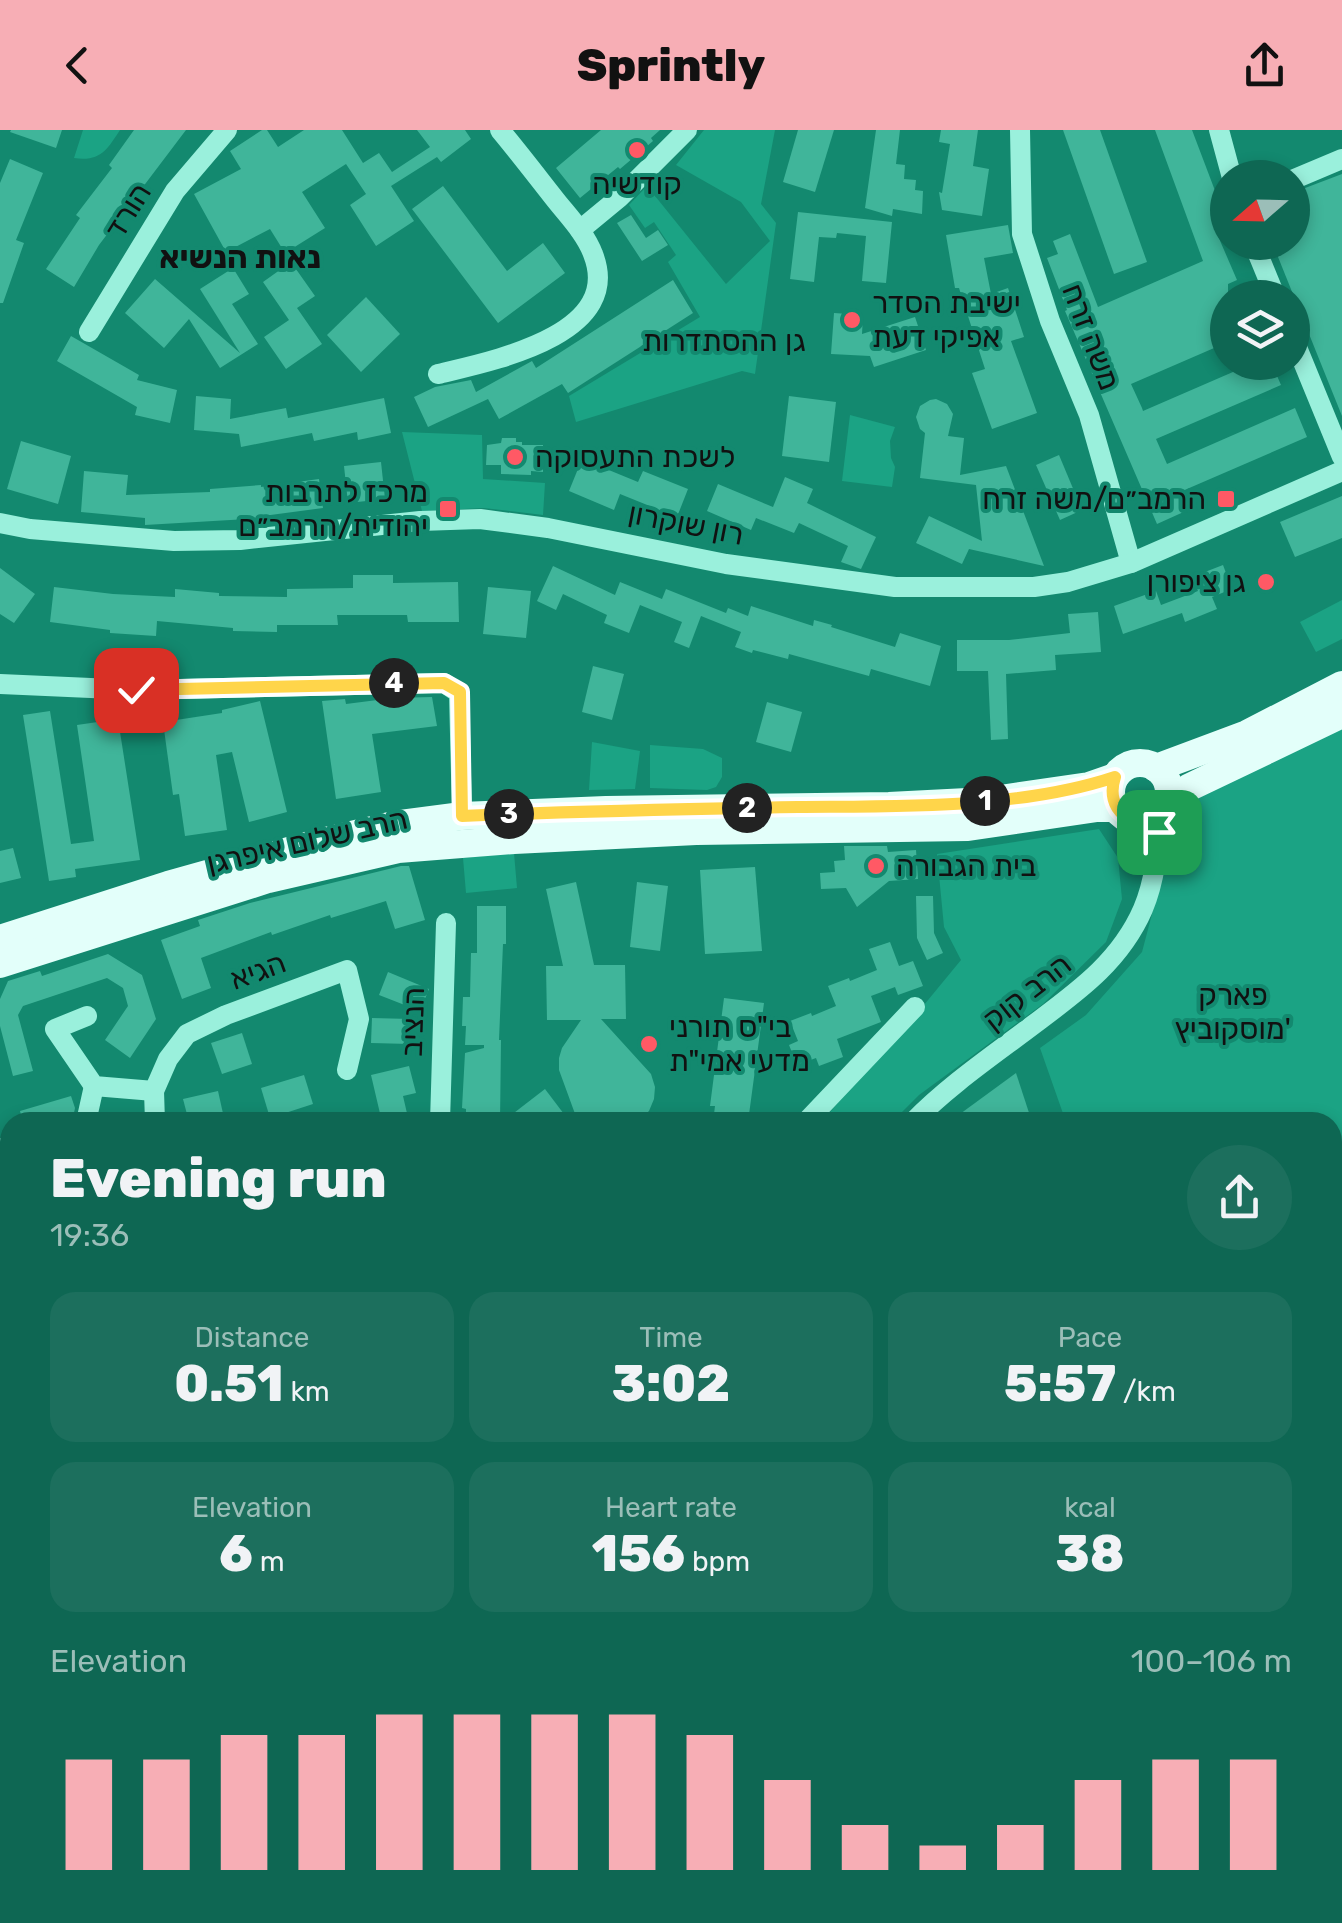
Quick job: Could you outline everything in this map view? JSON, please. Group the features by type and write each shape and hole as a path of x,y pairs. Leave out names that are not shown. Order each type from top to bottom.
{"main road":[{"path":"1156,768 1247,734 1342,685"},
{"path":"1164,808 1168,787 1162,773 1150,764 1127,766 1115,777 1114,804 1125,814 1151,818 1164,808 1190,787 1342,714"},
{"name":"הרב שלום איפרגן","path":"0,940 168,885 392,826 462,816 987,801 1070,789 1115,777"},
{"name":"הרב שלום איפרגן","path":"0,964 268,880 398,849 696,831 968,826 1096,808 1125,814"}],"street":[{"name":"הורד","path":"89,332 175,191 228,130"},
{"path":"438,374 558,335 590,308 599,287 594,256 580,230 500,130"},
{"path":"580,230 647,172 687,130"},
{"name":"משה זרח","path":"1020,130 1022,234 1050,321 1089,415 1130,562"},
{"path":"1219,130 1227,160"},
{"path":"1310,172 1342,159"},
{"path":"1310,380 1342,457"},
{"name":"רון שוקרון","path":"0,523 174,542 240,540 480,518 726,564 895,587 1034,587 1068,582 1130,562 1342,471"},
{"path":"0,684 136,690 444,683 460,692 462,816"},
{"name":"הרב קוק","path":"924,1112 1104,970 1122,948 1150,888 1164,808"},
{"path":"1125,814 1148,854 1150,888"},
{"name":"הנציב","path":"440,1112 446,923"},
{"name":"הגיא","path":"155,1112 154,1091 168,1059 188,1034 226,1015 347,970 359,1018 347,1070"},
{"path":"815,1112 914,1007"},
{"path":"88,1016 55,1029 94,1086 88,1112"},
{"path":"94,1086 154,1091"}],"green space":[{"path":"83,130 120,130 102,153 74,158"},
{"name":"גן ההסתדרות","path":"704,130 775,130 761,204 776,223 755,374 742,371 576,422 569,396 700,317 668,262 676,255 654,222 645,228 629,205 647,186 726,284 770,241 741,202 676,165"},
{"path":"850,415 895,427 890,441 895,467 892,487 842,481"},
{"path":"402,432 482,435 483,479 545,483 543,515 484,508 422,511"},
{"path":"1342,600 1342,639 1316,652 1300,622"},
{"name":"פארק מוסקוביץ'","path":"1342,726 1342,1112 1062,1112 1040,1048 1086,1015 1142,952 1161,880 1166,827 1190,797"},
{"path":"592,742 640,751 635,789 589,790"},
{"path":"650,745 703,749 722,758 722,777 716,787 707,790 650,788"},
{"path":"1099,829 1118,858 1122,899 1106,942 1043,1004 919,1095 902,1112 830,1112 961,960 944,927 937,854"},
{"path":"514,853 517,888 466,893 463,858"}],"building":[{"path":"11,130 62,130 56,148"},
{"path":"134,130 186,130 99,245 74,287 46,269 80,218 76,215 112,168 109,165"},
{"path":"267,130 278,147 304,130 342,130 363,163 379,153 392,172 430,147 417,130 465,130 471,139 441,162 437,157 391,186 414,221 376,246 350,205 366,194 346,164 302,192 325,228 285,253 270,229 226,252 194,194 241,169 230,151"},
{"path":"601,130 660,130 651,138 653,141 580,198 556,168"},
{"path":"798,130 834,130 815,192 783,182"},
{"path":"876,130 900,130 896,164 905,165 904,179 916,180 915,190 923,191 922,214 893,209 892,216 865,208"},
{"path":"941,130 978,130 973,166 989,169 982,216 942,210 939,192 942,193 950,144 939,142"},
{"path":"1063,130 1100,130 1147,262 1114,274"},
{"path":"1155,130 1192,130 1210,178 1210,260 1228,260 1237,280 1210,280 1210,350 1131,384 1143,411 1214,380 1279,380 1281,385 1156,439 1167,464 1295,408 1307,437 1180,492 1188,510 1157,524 1065,311 1047,258 1058,254 1053,241 1070,234 1098,307 1203,261"},
{"path":"10,159 43,173 16,240 24,243 0,303 0,183"},
{"path":"1342,174 1342,416 1310,336 1310,280 1287,280 1279,260 1310,260 1310,186"},
{"path":"443,186 507,271 543,243 565,273 498,323 412,209"},
{"path":"798,212 892,222 886,283 862,281 866,236 837,233 836,238 819,237 814,282 790,279"},
{"path":"631,215 646,238 658,230 668,245 642,261 617,223"},
{"path":"1008,225 1013,253 984,258 991,294 1008,288 1024,337 1011,341 1037,413 992,429 972,373 985,369 959,288 955,288 946,235"},
{"path":"291,262 315,296 297,308 322,344 286,369 264,337 289,320 263,282"},
{"path":"233,268 249,294 232,304 258,344 220,368 189,319 164,348 125,313 155,279 240,353 200,289"},
{"path":"673,280 693,313 568,393 562,384 499,419 488,399 428,427 414,397 435,387 471,380 476,392 532,361 536,368"},
{"path":"366,297 400,334 361,372 327,335"},
{"path":"834,313 863,315 862,334 915,317 926,350 874,367 870,356 831,354"},
{"path":"71,336 139,375 137,380 177,390 170,423 135,415 137,407 57,361"},
{"path":"196,396 231,399 230,419 286,408 288,418 384,398 391,433 358,440 357,432 314,441 312,433 241,447 239,434 194,430"},
{"path":"789,396 836,402 829,462 782,456"},
{"path":"936,399 947,404 953,414 948,436 964,438 960,475 1006,466 1044,566 969,549 962,564 916,543 929,516 982,541 976,485 920,478 925,433 916,417 920,406"},
{"name":"לשכת התעסוקה","path":"502,438 516,438 522,445 543,445 543,472 501,474 501,465 486,465 487,445 501,443"},
{"path":"21,441 71,456 58,504 7,489"},
{"path":"1059,455 1082,510 1060,520 1036,465"},
{"path":"582,459 638,482 643,471 688,489 677,517 620,494 614,510 569,491"},
{"path":"381,462 385,499 348,503 344,466"},
{"path":"84,471 128,475 126,495 210,492 319,479 323,508 264,518 145,525 145,518 81,512"},
{"path":"785,477 813,489 807,503 876,537 861,569 841,562 848,546 799,523 794,533 756,518 751,530 707,511 718,484 773,507"},
{"path":"1342,496 1342,538 1295,557 1280,522"},
{"path":"1223,565 1232,589 1212,597 1217,609 1185,622 1182,613 1123,634 1114,606 1156,591 1161,605 1198,591 1192,577"},
{"path":"553,566 615,595 620,582 662,599 666,589 726,613 728,608 748,616 751,606 813,626 814,620 832,625 895,647 900,633 941,646 930,686 871,669 869,676 789,654 788,659 753,650 752,653 735,647 741,632 701,616 689,648 674,642 682,622 640,605 629,633 604,623 607,615 563,594 556,610 537,601"},
{"path":"0,568 35,594 14,623 0,614"},
{"path":"353,575 393,575 393,583 458,582 459,622 408,622 407,615 337,615 338,625 277,625 277,632 233,631 157,621 156,636 110,633 50,622 54,587 175,597 175,589 219,596 287,597 287,589 353,588"},
{"path":"488,587 531,591 526,638 483,634"},
{"path":"1098,612 1101,652 1055,655 1056,670 1006,674 1008,739 991,740 988,671 957,671 957,640 1009,640 1070,633 1068,614"},
{"path":"593,666 624,674 612,720 582,712"},
{"path":"432,697 437,726 372,734 381,792 336,799 322,701 345,699 346,704"},
{"path":"260,701 287,812 249,822 232,752 216,755 227,830 185,836 179,794 173,795 163,722 222,713"},
{"path":"767,702 802,712 791,752 756,742"},
{"path":"50,711 71,844 94,841 77,725 118,719 140,860 75,869 76,877 49,881 23,715"},
{"name":"בית הגבורה","path":"844,846 887,846 888,852 916,850 918,879 889,881 857,907 846,888 821,889 820,873 835,872 834,861 845,860"},
{"path":"13,848 21,878 0,883 0,851"},
{"path":"409,866 425,920 395,929 386,901 272,935 271,932 201,958 211,988 182,999 161,940 200,926 198,920 250,903"},
{"path":"755,867 762,951 705,954 700,870"},
{"path":"576,882 594,965 625,965 626,1019 601,1019 651,1074 655,1087 648,1112 574,1112 559,1070 559,1058 581,1020 547,1020 546,966 563,966 546,889"},
{"path":"637,882 668,886 660,951 630,947"},
{"path":"916,896 933,896 934,933 943,953 927,960 917,938"},
{"path":"477,906 506,906 499,1040 500,1112 466,1112 462,1108 465,1053 484,1048 465,1045 466,1026 462,1026 463,997 470,997 471,953 477,953"},
{"path":"890,942 899,966 913,961 923,986 898,995 895,987 871,996 881,1022 837,1039 843,1057 819,1066 816,1058 797,1065 789,1045 798,1041 790,1021 836,1006 828,986 877,970 869,949"},
{"path":"108,954 142,975 156,1019 130,1058 105,1040 128,1006 123,988 107,978 23,1006 18,1015 33,1071 13,1076 0,1026 0,999 8,981 40,971 42,976"},
{"path":"388,972 429,989 420,1011 379,995"},
{"path":"724,998 764,1003 749,1112 714,1112 715,1106 710,1106"},
{"path":"372,1018 410,1019 410,1044 371,1043"},
{"path":"242,1033 252,1064 222,1074 211,1043"},
{"path":"409,1066 416,1093 403,1096 407,1112 380,1112 371,1075"},
{"path":"1016,1073 1029,1112 963,1112"},
{"path":"304,1075 313,1104 288,1112 268,1112 261,1088"},
{"path":"545,1089 562,1112 515,1112"},
{"path":"218,1091 223,1112 186,1112 183,1099"},
{"path":"71,1096 75,1108 74,1112 20,1111"}],"place":[{"name":"קודשיה","path":"637,150"},
{"name":"ישיבת הסדר אפיקי דעת","path":"852,320"},
{"name":"לשכת התעסוקה","path":"515,457"},
{"name":"הרמב״ם/משה זרח","path":"1226,499"},
{"name":"מרכז לתרבות יהודית/הרמב״ם","path":"448,509"},
{"name":"גן ציפורן","path":"1266,582"},
{"name":"בית הגבורה","path":"876,866"},
{"name":"בי\"ס תורני מדעי אמי\"ת","path":"649,1044"}],"district":[{"name":"נאות הנשיא","path":"240,257"}],"route":[{"path":"136,690 444,683 460,692 462,816 987,801 1090,786 1115,777 1112,798 1121,813 1144,820 1162,811 1159,832"}]}
